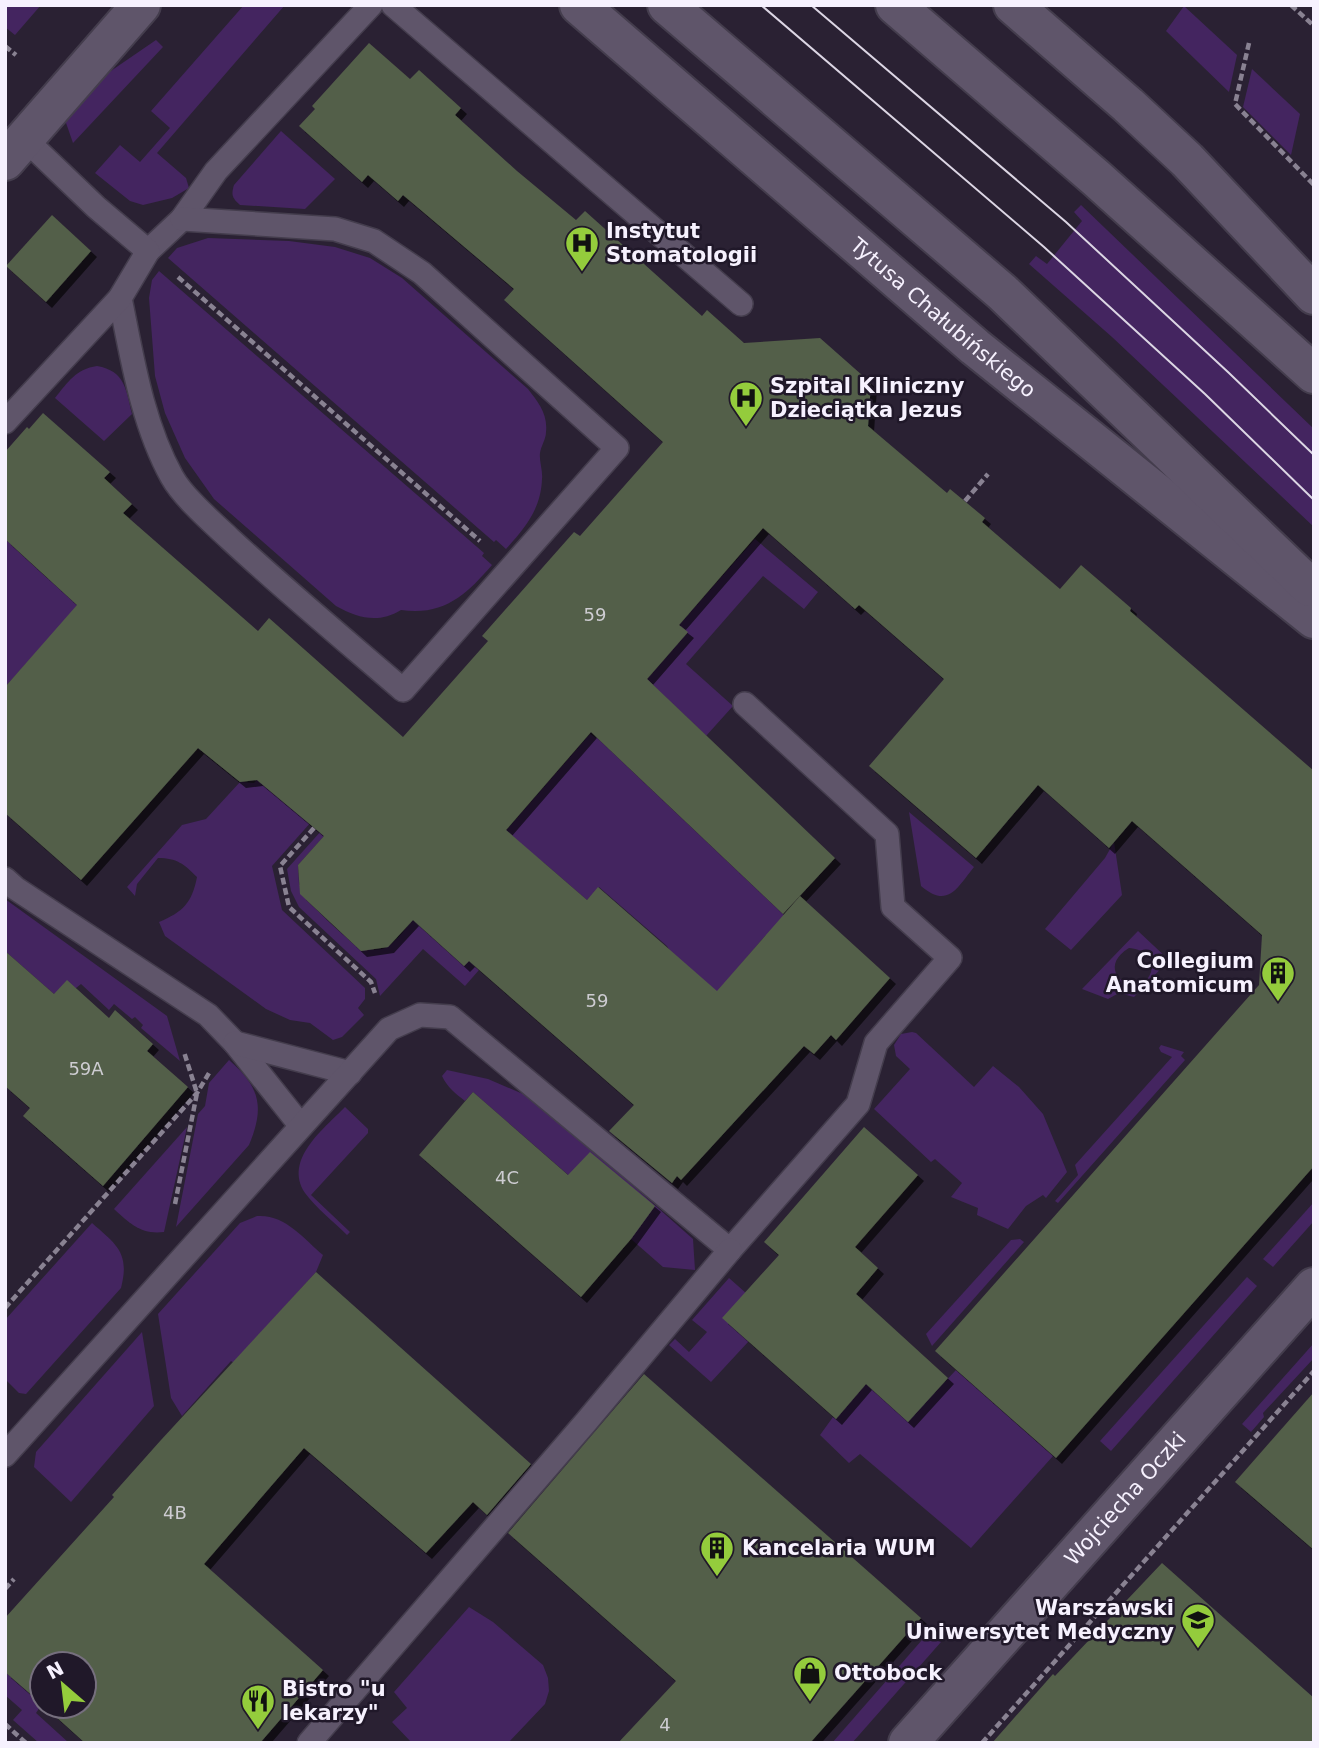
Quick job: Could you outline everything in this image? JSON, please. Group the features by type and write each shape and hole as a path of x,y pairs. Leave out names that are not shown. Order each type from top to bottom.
{"main road":[{"path":"15,150 141,5"},
{"name":"Tytusa Chałubińskiego","path":"579,5 975,347 1314,619"},
{"path":"667,5 1002,292 1314,590"},
{"path":"895,5 1096,178 1314,374"},
{"path":"1013,5 1128,105 1186,160 1314,296"},
{"name":"Wojciecha Oczki","path":"908,1743 1314,1287"}],"lane":[{"path":"5,422 120,298 148,251 182,219 216,171 371,5"},
{"path":"393,5 741,304"},
{"path":"15,150 96,207 148,251"},
{"path":"120,298 151,428 173,479 204,514 261,568 403,690 617,448 422,273 374,241 335,229 182,219"},
{"path":"309,1743 858,1104 876,1043 950,958 893,906 887,834 745,704"},
{"path":"5,879 208,1014 235,1043 301,1126"},
{"path":"5,1455 389,1029 420,1015 450,1017 730,1251"},
{"path":"235,1043 350,1073"}],"path":[{"path":"1291,5 1314,26"},
{"path":"1249,43 1235,104 1314,185"},
{"path":"5,46 16,55"},
{"path":"148,251 512,568"},
{"path":"965,501 988,474"},
{"path":"314,828 280,866 289,907 371,982 377,999"},
{"path":"174,1205 197,1093 182,1045"},
{"path":"5,1308 197,1093"},
{"path":"982,1743 1314,1371"},
{"path":"5,1589 14,1579"},
{"path":"5,1724 26,1743"}],"shaded area":[{"path":"5,5 41,5 15,35 5,27"},
{"path":"244,5 285,5 157,153 186,178 189,188 172,198 143,205 130,201 95,173 120,145 140,162 170,128 151,111"},
{"path":"1184,6 1237,55 1229,92 1166,31"},
{"path":"156,40 163,47 73,143 65,120 105,75"},
{"path":"1252,69 1300,114 1291,155 1243,107"},
{"path":"281,131 335,179 305,209 240,205 233,196 234,185"},
{"path":"1081,205 1314,429 1314,527 1112,337 1029,264 1036,256 1047,264 1082,221 1074,212"},
{"path":"208,238 289,241 335,247 370,258 402,278 528,389 542,409 546,426 540,453 541,490 531,517 506,549 496,540 494,542 168,258 177,248"},
{"path":"159,271 484,553 482,556 492,565 473,586 453,601 430,610 401,610 376,618 352,614 336,606 214,499 185,458 165,413 155,376 149,298 152,280"},
{"path":"97,366 113,372 123,382 132,414 104,441 55,398 78,373"},
{"path":"5,539 47,578 87,596 5,687"},
{"path":"755,539 818,592 804,609 763,576 686,664 733,706 706,736 680,711 628,767 795,925 765,936 729,978 707,1019 667,946 599,887 587,900 543,862 497,841 590,734 596,738 687,633 679,625"},
{"path":"257,780 312,821 272,866 282,910 365,988 365,999 358,1008 364,1015 342,1037 333,1040 310,1023 290,1020 266,1009 165,936 159,922 185,906 195,886 197,877 184,865 170,859 158,858 137,884 135,896 127,887 182,825 206,819 240,782 254,783"},
{"path":"909,812 974,867 957,888 945,896 930,893 921,886"},
{"path":"322,830 326,834 298,865 299,884 313,898 309,902 347,937 369,949 380,950 390,945 413,920 463,965 469,961 479,970 465,986 423,949 380,996 376,979 299,907 291,891 287,869"},
{"path":"1114,842 1122,895 1071,950 1045,929 1105,858"},
{"path":"5,899 167,1016 180,1061 141,1028 143,1025 135,1017 132,1019 114,1004 109,1010 81,984 54,994 5,951"},
{"path":"1138,931 1169,960 1134,997 1119,993 1108,999 1082,989","holes":["1129,948 1147,954 1152,962 1151,972 1145,981 1138,985 1122,980 1116,974 1115,966 1119,957"]},
{"path":"912,1032 974,1087 993,1066 1019,1087 1043,1114 1067,1172 1046,1198 1043,1195 1026,1206 1008,1229 977,1215 978,1208 951,1197 962,1183 935,1159 931,1162 874,1109 910,1069 896,1056 894,1045 901,1034"},
{"path":"1161,1045 1184,1052 1181,1056 1185,1060 1058,1203 1055,1201 1078,1175 1075,1165 1172,1057 1161,1052"},
{"path":"229,1060 247,1079 257,1098 254,1132 249,1145 176,1227 198,1114 205,1106 209,1083"},
{"path":"447,1070 488,1079 530,1097 693,1239 695,1270 663,1267 631,1239 635,1233 473,1092 465,1101 455,1093 442,1076"},
{"path":"345,1107 368,1129 368,1133 311,1195 350,1232 347,1235 305,1193 299,1168 309,1145"},
{"path":"187,1127 164,1232 143,1230 114,1209"},
{"path":"1314,1202 1314,1221 1273,1267 1263,1259"},
{"path":"257,1216 267,1216 285,1223 323,1255 316,1272 182,1416 171,1398 158,1314 240,1223"},
{"path":"92,1223 119,1251 124,1266 121,1288 26,1394 19,1393 5,1379 5,1320"},
{"path":"1020,1239 1024,1242 932,1346 926,1334 1011,1240"},
{"path":"1247,1277 1257,1286 1111,1451 1100,1441"},
{"path":"729,1278 772,1316 711,1382 669,1345 675,1339 689,1352 707,1332 692,1320"},
{"path":"142,1332 154,1406 71,1502 34,1467 36,1452"},
{"path":"1314,1343 1314,1358 1263,1413 1264,1417 1251,1432 1242,1424"},
{"path":"956,1370 1053,1456 971,1548 860,1454 849,1463 820,1435 833,1417 836,1419 866,1384 908,1421"},
{"path":"469,1607 493,1622 543,1665 549,1691 545,1704 508,1743 412,1743 392,1722 407,1708 394,1692"},
{"path":"929,1632 941,1642 852,1743 832,1743"},
{"path":"5,1672 28,1692 28,1720 44,1720 69,1743 39,1743 13,1720 22,1710 5,1695"}],"building":[{"path":"369,43 410,79 419,70 461,108 455,115 517,171 576,220 585,211 702,316 707,310 744,343 820,338 871,383 868,426 947,493 950,489 985,518 982,522 1060,589 1081,565 1314,771 1314,1166 1056,1458 935,1351 1259,985 1262,935 1132,821 1109,848 1038,785 976,858 869,766 944,679 859,605 855,609 763,528 679,625 688,632 647,679 835,858 783,914 591,732 506,830 587,900 598,887 717,991 800,896 890,978 836,1040 831,1035 814,1054 804,1046 681,1180 677,1176 672,1183 609,1131 634,1105 469,961 464,966 413,920 388,947 361,951 300,894 298,865 324,836 257,780 240,782 198,748 81,880 5,813 5,687 77,605 5,539 5,452 43,413 110,472 104,478 132,504 123,513 258,631 269,618 403,737 488,641 482,636 574,532 580,536 663,442 504,300 514,289 403,195 398,201 368,175 362,182 299,126 315,109 312,106"},
{"path":"52,215 91,251 46,302 6,266"},
{"path":"5,951 54,994 67,980 109,1018 115,1010 153,1044 147,1051 188,1087 103,1186 23,1116 30,1108 5,1086"},
{"path":"473,1092 568,1175 590,1152 655,1206 631,1239 581,1297 419,1155"},
{"path":"864,1127 918,1175 855,1247 878,1268 856,1294 948,1378 908,1422 866,1384 836,1419 722,1318 779,1255 764,1242"},
{"path":"316,1272 531,1464 487,1515 473,1502 426,1553 304,1448 204,1564 323,1670 260,1743 85,1743 60,1720 98,1720 98,1650 28,1650 28,1692 5,1672 5,1618 114,1497 112,1495"},
{"name":"Kancelaria WUM","path":"644,1374 921,1618 810,1743 618,1743 676,1681 508,1533"},
{"path":"1314,1392 1314,1550 1235,1482"},
{"name":"Warszawski Uniwersytet Medyczny","path":"1162,1563 1314,1698 1314,1743 992,1743 1053,1674 1055,1676"}],"tram line":[{"path":"761,5 1044,247 1205,394 1314,500"},
{"path":"811,5 1066,222 1314,455"}],"place":[{"name":"Instytut Stomatologii","path":"582,273"},
{"name":"Szpital Kliniczny Dzieciątka Jezus","path":"746,428"},
{"name":"Collegium Anatomicum","path":"1278,1003"},
{"name":"Kancelaria WUM","path":"717,1578"},
{"name":"Warszawski Uniwersytet Medyczny","path":"1198,1650"},
{"name":"Ottobock","path":"810,1703"},
{"name":"Bistro \"u lekarzy\"","path":"258,1731"}]}
